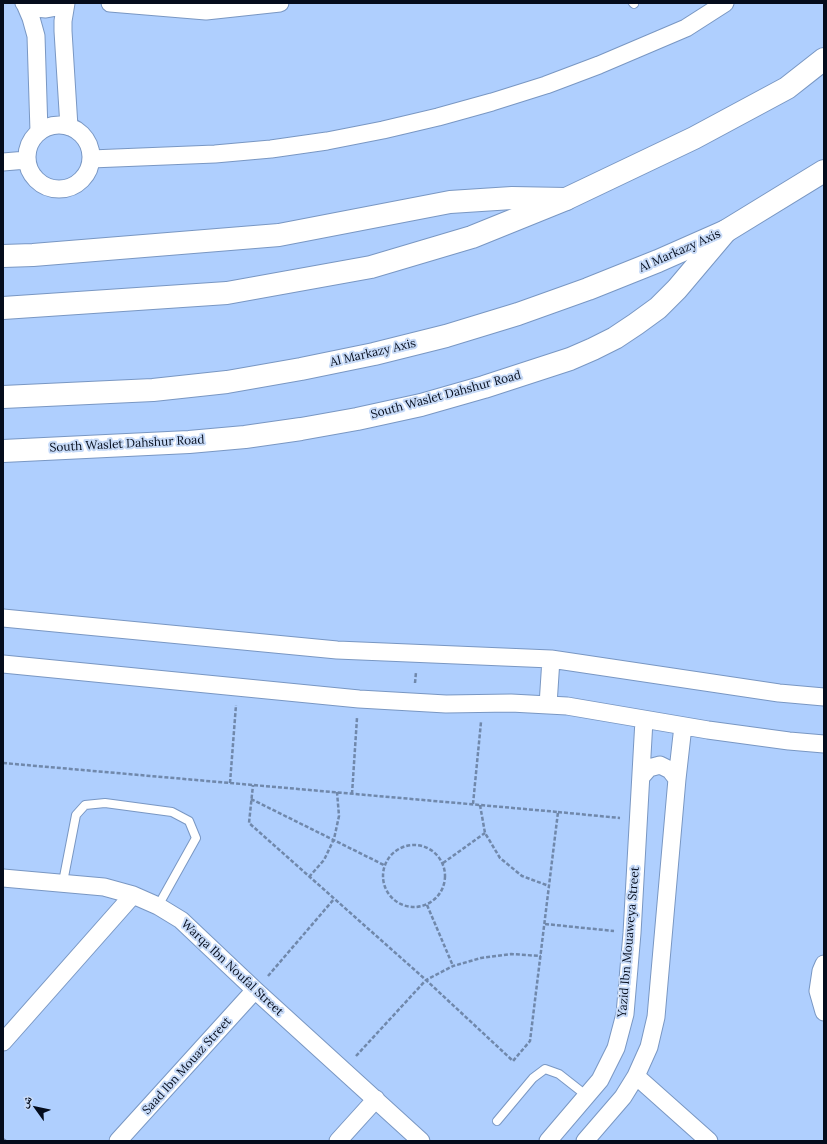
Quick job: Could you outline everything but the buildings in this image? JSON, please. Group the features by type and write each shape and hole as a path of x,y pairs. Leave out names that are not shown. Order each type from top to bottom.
{"main road":[{"path":"3,308 228,293 371,267 472,237 566,199 694,138 787,88 824,59"},
{"name":"South Waslet Dahshur Road","path":"3,451 189,442 245,437 301,429 357,419 421,404 484,387 570,359 593,350 615,338 658,308 677,289 726,231 824,171"},
{"path":"3,256 33,255 279,235 450,202 512,198 566,199"},
{"name":"Al Markazy Axis","path":"3,397 153,390 227,382 374,354 446,336 518,314 588,289 658,261 726,231"}],"street":[{"path":"25,3 35,8 46,9 57,7 64,3"},
{"path":"25,3 36,36 39,132"},
{"path":"64,3 63,31 69,127"},
{"path":"110,3 206,11 280,3"},
{"path":"91,158 215,154 271,148 327,141 438,117 546,85 599,65 686,28 724,3"},
{"path":"53,126 69,127 77,130 83,136 90,150 90,167 86,175 72,186 56,189 47,187 34,176 29,168 28,152 30,145 39,132 53,126"},
{"path":"3,162 28,160"},
{"path":"3,618 338,650 551,659 779,693 824,697"},
{"path":"548,705 551,659"},
{"path":"3,664 359,699 446,704 511,703 567,706 683,726 789,741 824,744"},
{"name":"Yazid Ibn Mouaweya Street","path":"550,1140 600,1080 616,1048 625,1014 632,933 644,720"},
{"path":"585,1141 623,1098 636,1076 649,1047 656,1017 676,779 683,726"},
{"path":"642,776 649,768 660,765 670,770 676,779"},
{"name":"Warqa Ibn Noufal Street","path":"3,878 63,882 104,887 133,895 158,906 181,920 255,990 421,1141"},
{"path":"3,1042 133,895"},
{"path":"824,964 821,971 818,991 824,1012"},
{"name":"Saad Ibn Mouaz Street","path":"118,1141 255,990"},
{"path":"636,1076 709,1141"},
{"path":"338,1141 376,1099"}],"lane":[{"path":"63,882 76,815 85,805 105,803 172,812 188,821 196,838 158,906"},
{"path":"496,1121 533,1078 545,1069 559,1074 587,1096"}],"path":[{"path":"414,702 417,653"},
{"path":"230,783 237,687"},
{"path":"352,794 359,699"},
{"path":"473,804 483,703"},
{"path":"3,763 639,820"},
{"path":"253,785 249,822 426,980 513,1061 530,1041 558,812"},
{"path":"309,877 324,860 334,839 339,816 337,792"},
{"path":"251,799 384,865"},
{"path":"480,805 485,833 500,858 522,876 550,886"},
{"path":"443,863 485,833"},
{"path":"410,845 420,845 437,855 443,863 445,873 441,892 435,900 427,905 417,908 407,908 398,904 385,890 382,880 384,865 392,853 401,848 410,845"},
{"path":"255,990 334,899"},
{"path":"427,905 453,966"},
{"path":"545,924 632,933"},
{"path":"343,1070 426,980 453,966 481,958 511,954 541,956"}]}
